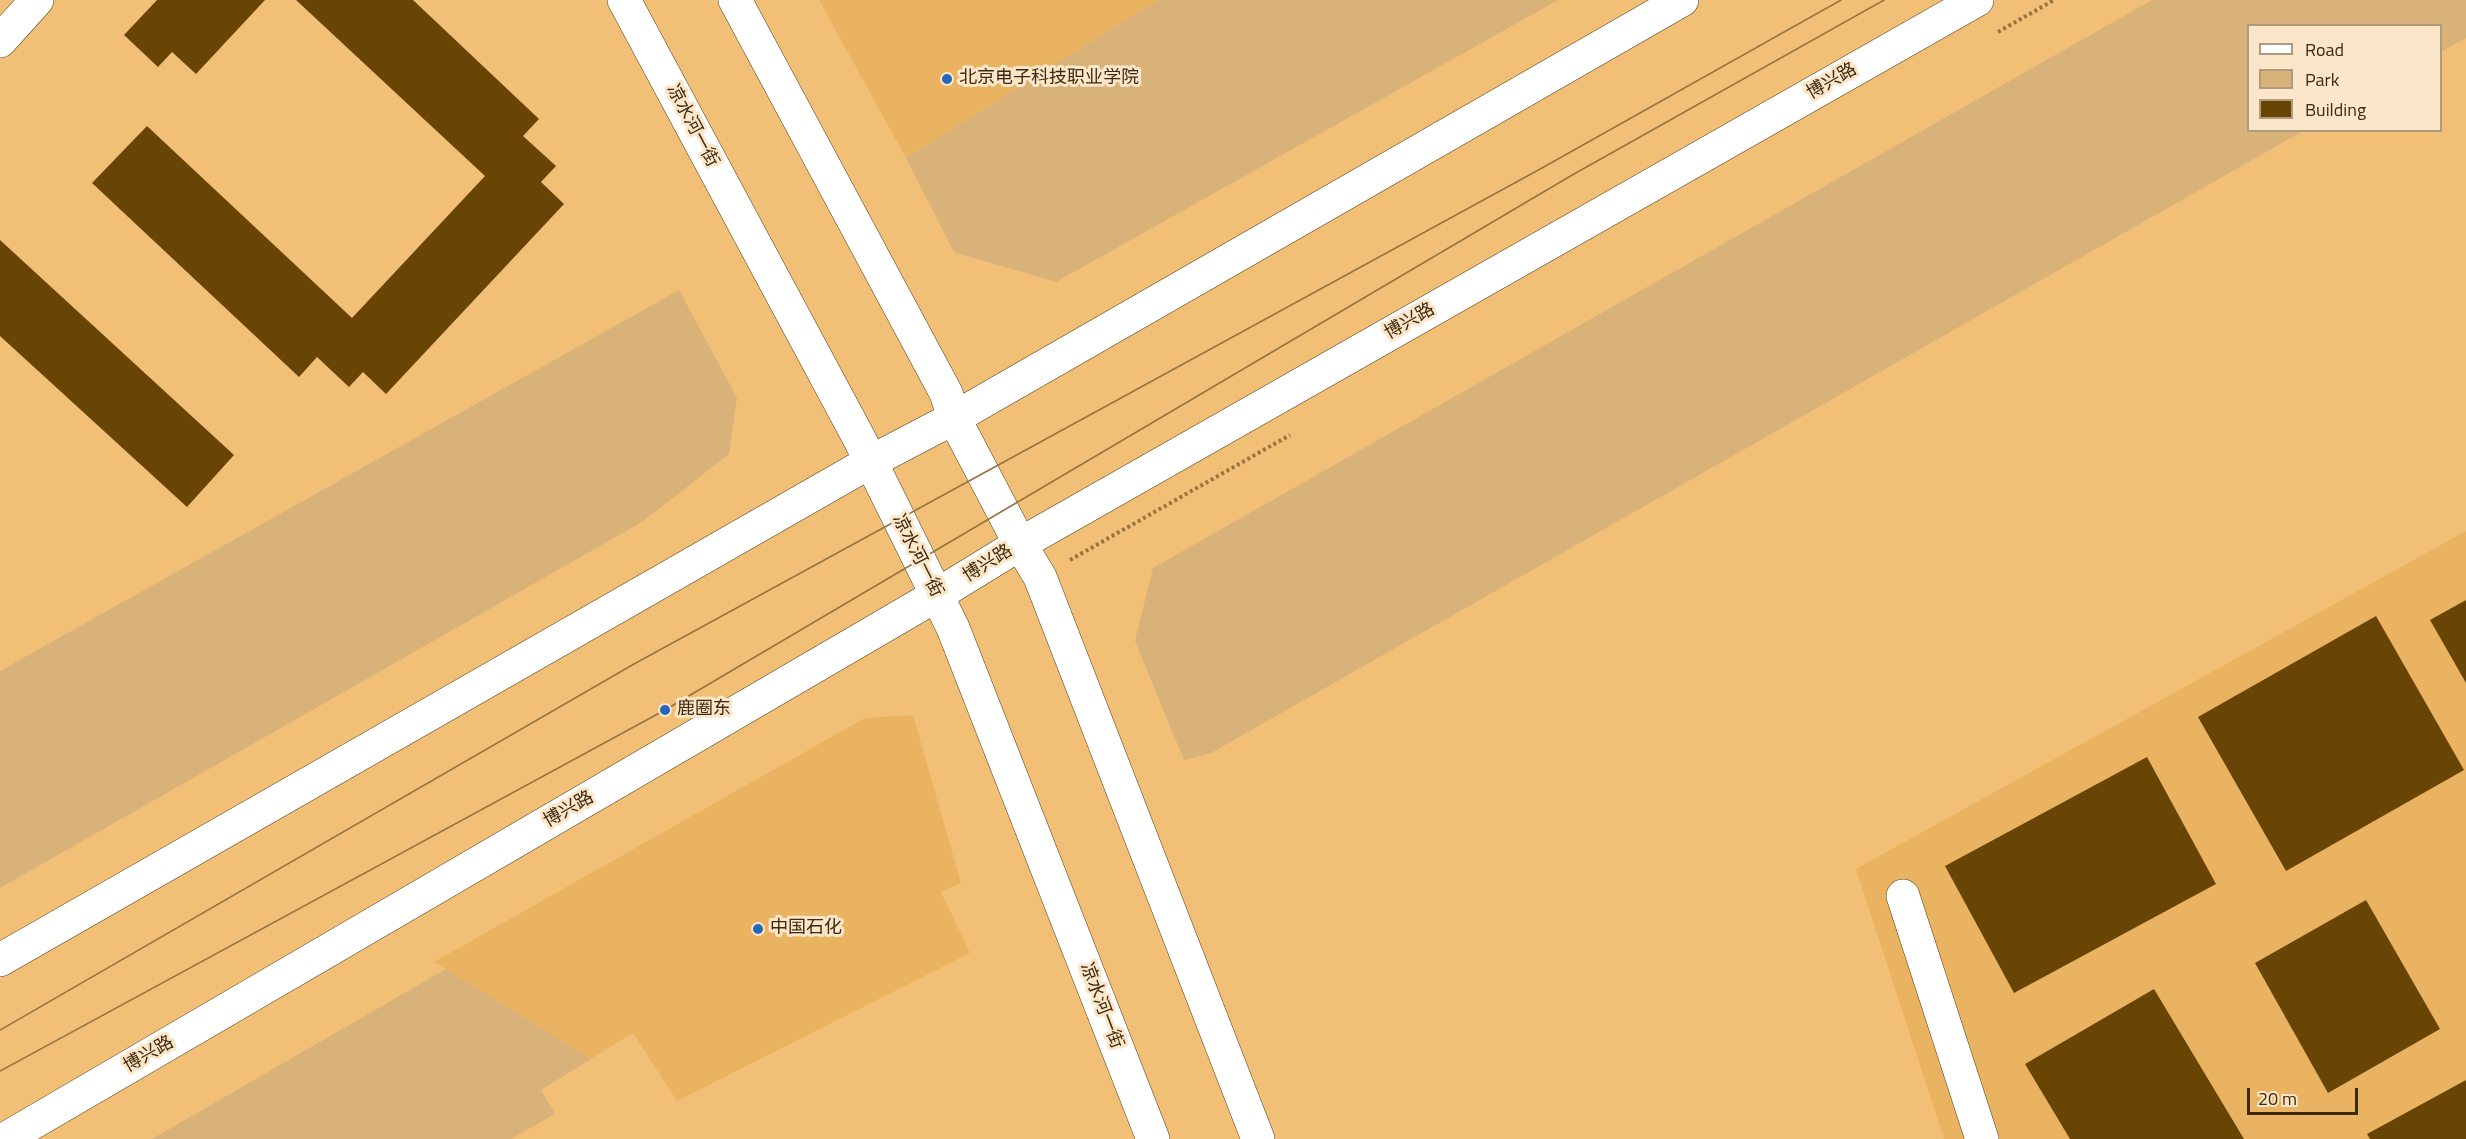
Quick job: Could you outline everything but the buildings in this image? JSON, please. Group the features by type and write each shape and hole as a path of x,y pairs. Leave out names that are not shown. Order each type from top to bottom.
{"main road":[{"path":"0,41 37,0"},
{"name":"凉水河一街","path":"624,0 870,462 953,628 1153,1139"},
{"path":"735,0 946,393 954,418 1020,544 1040,577 1258,1139"},
{"path":"0,960 870,462 954,418 1682,0"},
{"name":"博兴路","path":"5,1139 937,595 1020,544 1977,0"},
{"path":"1903,896 1982,1139"}],"shaded area":[{"name":"北京电子科技职业学院","path":"819,0 1158,0 906,158"},
{"path":"2466,531 2466,1139 1944,1139 1856,869"},
{"path":"913,715 961,883 941,892 970,953 677,1101 633,1033 591,1059 434,962 865,718"}],"green space":[{"path":"1158,0 1558,0 1056,282 954,252 906,158"},
{"path":"2152,0 2466,0 2466,38 2442,51 2442,24 2247,24 2247,132 2301,132 1211,753 1184,760 1135,641 1153,568"},
{"path":"679,290 737,398 729,454 642,522 0,888 0,671"},
{"path":"446,969 591,1059 541,1090 555,1114 511,1139 152,1139"}],"tram line":[{"path":"0,1030 634,664 1542,168 1841,0"},
{"path":"0,1071 665,710 1574,174 1884,0"}],"place":[{"name":"北京电子科技职业学院","path":"947,79"},
{"name":"鹿圈东","path":"665,710"},
{"name":"中国石化","path":"758,929"}]}
